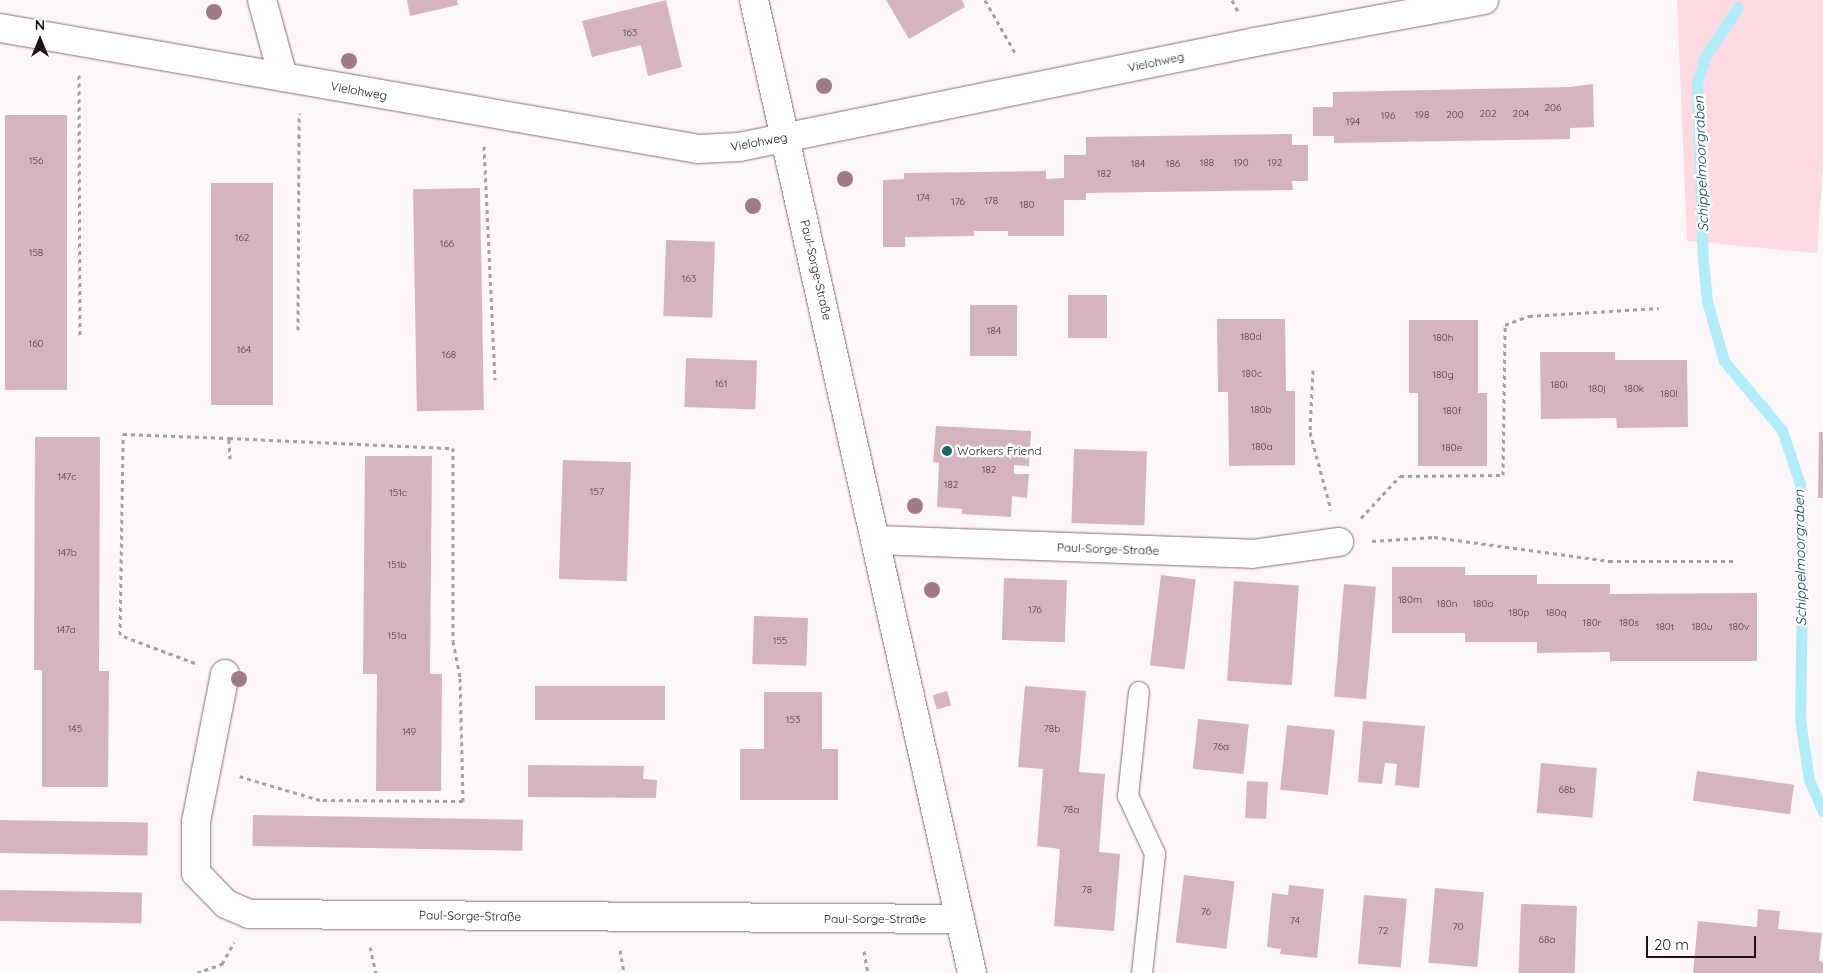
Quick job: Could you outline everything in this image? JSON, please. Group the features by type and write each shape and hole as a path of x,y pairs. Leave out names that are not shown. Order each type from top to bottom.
{"street":[{"path":"262,0 291,79"},
{"name":"Paul-Sorge-Straße","path":"754,0 972,973"},
{"name":"Vielohweg","path":"0,28 698,149 739,147 1255,42 1484,0"},
{"name":"Paul-Sorge-Straße","path":"876,540 1252,554 1339,542"},
{"name":"Paul-Sorge-Straße","path":"225,674 196,822 196,873 226,904 249,914 960,919"}],"lane":[{"path":"1139,692 1128,796 1154,854 1142,973"}],"path":[{"path":"985,0 1035,87"},
{"path":"79,43 80,337"},
{"path":"291,79 298,330"},
{"path":"483,113 495,380"},
{"path":"1339,542 1400,476 1503,475 1505,325 1529,316 1659,308"},
{"path":"1313,370 1310,432 1339,542"},
{"path":"207,767 320,800 463,800 460,678 452,641 453,448 123,434 120,635 225,674"},
{"path":"229,438 230,458"},
{"path":"1339,542 1434,537 1609,561 1737,561"},
{"path":"197,973 222,964 249,914"}],"shaded area":[{"path":"1677,0 1823,0 1823,163 1817,253 1687,241"}],"building":[{"path":"407,0 457,0 458,5 410,16"},
{"path":"666,0 682,67 648,76 641,45 592,57 582,21"},
{"path":"886,0 962,0 965,7 909,39"},
{"path":"1593,84 1594,127 1570,128 1570,139 1334,143 1334,136 1313,136 1313,107 1333,107 1333,92 1569,87"},
{"path":"5,115 67,115 67,390 5,390"},
{"path":"1292,134 1292,145 1308,145 1308,181 1292,181 1293,190 1086,193 1086,200 1064,200 1064,236 1008,236 1008,231 974,231 974,236 905,237 905,247 883,247 883,180 904,179 904,173 1046,171 1046,179 1064,178 1064,155 1086,155 1086,137"},
{"path":"211,183 273,183 273,405 211,405"},
{"path":"480,188 484,410 417,411 413,189"},
{"path":"666,240 715,242 712,318 663,316"},
{"path":"1068,295 1107,295 1107,338 1068,338"},
{"path":"970,305 1017,305 1017,356 970,356"},
{"path":"1217,319 1285,319 1286,391 1295,391 1295,465 1229,466 1228,392 1218,392"},
{"path":"1409,320 1478,320 1478,393 1487,393 1487,466 1418,466 1418,393 1409,393"},
{"path":"1540,352 1615,352 1615,360 1687,360 1688,427 1617,428 1616,418 1541,419"},
{"path":"686,358 757,360 755,409 684,407"},
{"path":"936,426 1031,431 1029,466 1014,465 1014,474 1029,474 1027,498 1012,496 1011,517 962,514 962,509 937,507 939,463 933,462"},
{"path":"1819,432 1823,432 1823,498 1818,498"},
{"path":"35,437 100,437 99,671 109,671 108,787 42,787 42,670 34,670"},
{"path":"1074,449 1147,452 1144,526 1071,523"},
{"path":"365,456 432,456 430,674 442,674 441,791 376,791 377,674 363,674"},
{"path":"563,460 631,462 627,581 559,579"},
{"path":"1392,567 1465,567 1465,575 1537,575 1537,584 1610,584 1610,594 1757,593 1757,661 1610,661 1610,652 1537,653 1537,642 1465,642 1465,633 1392,633"},
{"path":"1161,575 1196,579 1185,670 1150,665"},
{"path":"1004,578 1067,580 1065,642 1002,640"},
{"path":"1234,581 1299,586 1292,685 1227,681"},
{"path":"1344,584 1376,587 1366,699 1334,697"},
{"path":"754,616 808,618 806,666 752,664"},
{"path":"535,686 665,686 665,720 535,720"},
{"path":"1025,686 1086,691 1079,772 1105,774 1099,852 1120,854 1114,931 1054,926 1060,849 1037,846 1043,769 1018,767"},
{"path":"947,691 951,705 937,710 933,695"},
{"path":"764,692 822,692 822,749 838,749 838,800 740,800 740,749 764,749"},
{"path":"1198,719 1249,724 1243,774 1193,769"},
{"path":"1363,721 1425,726 1419,788 1395,785 1397,764 1385,763 1382,784 1358,782"},
{"path":"1287,725 1335,730 1328,795 1280,790"},
{"path":"1541,763 1597,768 1592,818 1537,813"},
{"path":"528,765 644,766 643,779 657,780 656,798 528,797"},
{"path":"1697,771 1794,785 1790,814 1693,801"},
{"path":"1247,781 1268,782 1266,819 1245,818"},
{"path":"253,815 523,820 522,851 252,846"},
{"path":"0,820 148,823 147,856 0,853"},
{"path":"1184,875 1235,881 1226,949 1176,942"},
{"path":"1289,885 1324,889 1317,958 1280,954 1281,949 1267,947 1272,893 1288,895"},
{"path":"1435,888 1484,892 1477,967 1428,963"},
{"path":"0,890 142,892 141,923 0,921"},
{"path":"1364,895 1407,899 1401,967 1358,964"},
{"path":"1521,904 1577,906 1575,973 1519,973"},
{"path":"1758,909 1780,911 1778,929 1822,933 1819,960 1823,963 1823,973 1693,973 1698,921 1757,927"}],"waterway":[{"name":"Schippelmoorgraben","path":"1738,7 1706,55 1697,83 1703,260 1707,301 1724,361 1782,430 1800,484 1802,592 1800,719 1809,780 1823,812"}],"place":[{"name":"Workers Friend","path":"947,451"}]}
